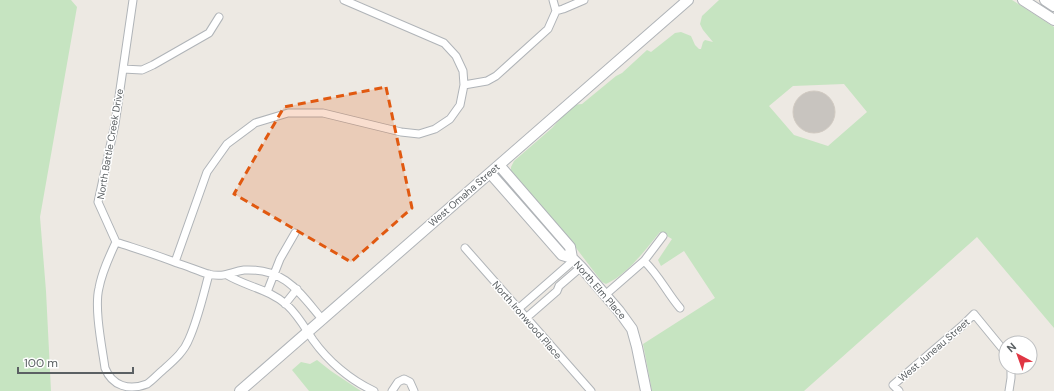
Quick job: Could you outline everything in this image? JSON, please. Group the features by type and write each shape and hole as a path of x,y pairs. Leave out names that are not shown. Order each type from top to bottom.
{"main road":[{"name":"West Omaha Street","path":"240,391 688,0"},
{"path":"1023,0 1054,20"},
{"path":"1045,0 1054,6"},
{"name":"North Elm Place","path":"499,165 570,247 576,262"},
{"name":"North Elm Place","path":"490,173 562,254 576,262 622,315 632,329 646,391"}],"street":[{"name":"North Battle Creek Drive","path":"116,242 98,202 115,124 133,0"},
{"path":"175,262 207,172 227,144 255,123 288,113 323,113 402,132 419,134 435,129 450,119 460,105 464,87 463,71 456,56 444,43 344,0"},
{"path":"464,87 496,76 548,29 556,10 553,0"},
{"path":"556,10 563,9 584,0"},
{"path":"123,69 142,70 154,65 209,33 219,16"},
{"path":"267,292 283,252 295,232"},
{"path":"605,295 644,261 663,236"},
{"path":"209,274 194,326 183,350 147,384 139,388 119,389 108,376 105,368 98,316 98,290 105,266 116,242 209,274 227,275 244,270 274,274 287,281 297,290 322,319"},
{"name":"North Ironwood Place","path":"465,248 590,391"},
{"path":"644,261 658,276 680,308"},
{"path":"518,309 576,262"},
{"path":"526,318 557,291 576,262"},
{"path":"227,275 236,281 267,292 285,304 304,324 319,347 338,367 359,383 374,391"},
{"path":"285,304 297,290"},
{"name":"West Juneau Street","path":"899,391 893,385 974,314 998,344"},
{"path":"1009,391 1011,375"},
{"path":"392,391 398,382 404,379 410,382 414,391"}],"highlighted area":[{"path":"386,87 412,208 351,262 234,194 284,107"}],"green space":[{"path":"0,0 71,0 77,7 40,217 46,291 51,391 0,391"},
{"path":"719,0 1012,0 1054,27 1054,328 977,237 804,391 652,391 643,344 715,298 684,251 661,266 658,260 672,239 660,232 629,268 614,280 606,284 602,282 573,244 511,172 511,167 514,161 552,128 573,105 582,104 616,76 622,73 647,50 651,52 675,33 681,32 691,36 695,45 699,49 701,49 705,40 713,42 700,24 702,16","holes":["844,84 867,112 828,146 794,135 769,106 793,86"]},
{"path":"317,360 361,391 309,391 292,370 301,362 310,364"}],"building":[{"path":"814,91 829,97 835,112 829,127 814,133 799,127 793,112 799,97"}]}
